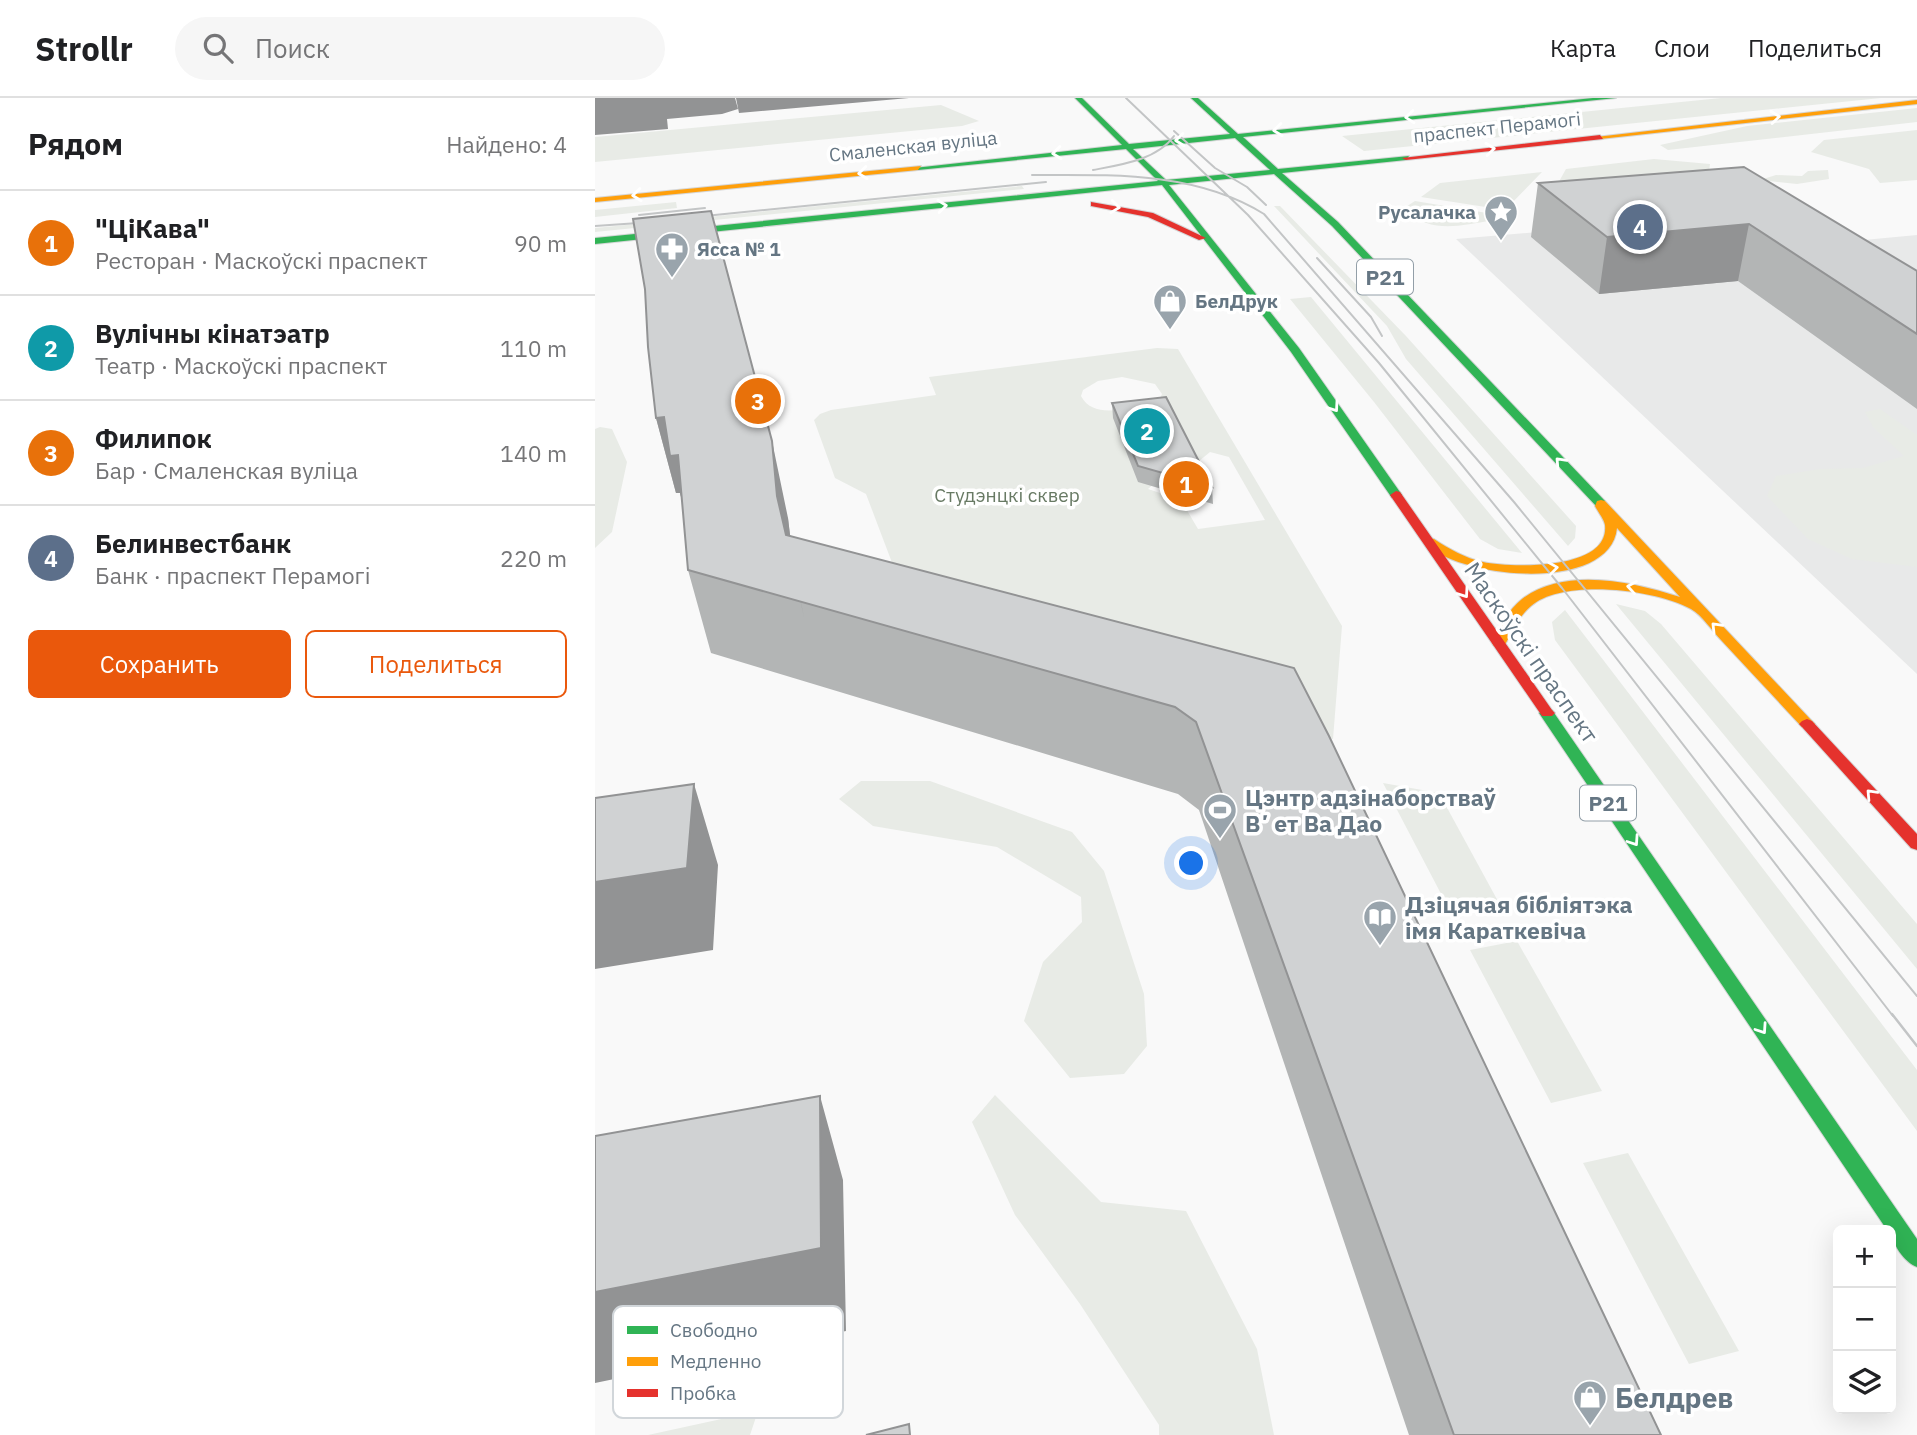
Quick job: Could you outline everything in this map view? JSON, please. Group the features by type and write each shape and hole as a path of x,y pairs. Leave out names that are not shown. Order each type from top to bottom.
{"main road":[{"path":"1071,117 1077,110 1077,98"},
{"name":"Маскоўскі праспект","path":"1077,98 1164,183 1295,350 1499,643 1917,1257"},
{"name":"Р21","path":"1194,98 1335,224 1917,844"},
{"name":"праспект Перамогі","path":"1235,135 1613,98"},
{"name":"праспект Перамогі","path":"1164,183 1917,102"},
{"path":"1280,115 1371,121"},
{"name":"Смаленская вуліца","path":"595,200 1235,135"},
{"path":"931,166 1025,142"},
{"path":"1353,178 1422,157"},
{"path":"595,241 1164,183"},
{"path":"974,202 1077,202 1128,208 1173,221 1213,245"},
{"path":"1335,224 1340,202"},
{"path":"1421,533 1446,552 1486,566 1510,570 1556,568 1576,564 1604,548 1611,538 1613,527 1601,506"},
{"path":"1499,643 1505,624 1514,611 1528,600 1571,586 1622,585 1660,593 1697,607"}],"shaded area":[{"path":"1746,214 1800,246 1917,235 1917,674 1456,239"}],"green space":[{"path":"1721,98 1881,98 1364,151 1342,136"},
{"path":"941,105 979,121 962,126 595,162 595,137"},
{"path":"1917,108 1917,122 1668,150 1660,145 1747,126"},
{"path":"1917,130 1917,180 1880,183 1869,169 1811,152 1824,140"},
{"path":"1654,159 1710,164 1709,171 1543,210 1566,169"},
{"path":"1828,170 1829,179 1797,184 1760,180 1776,175 1802,176 1808,171"},
{"path":"1542,172 1505,210 1421,197 1440,183"},
{"path":"1022,186 1024,189 595,232 595,228"},
{"path":"1415,201 1499,215 1495,220 1436,225 1413,218 1401,210"},
{"path":"676,202 677,208 595,217 595,210"},
{"path":"1274,206 1280,206 1406,336 1576,526 1575,538 1568,546 1406,359 1387,326"},
{"path":"1311,297 1522,553 1498,549 1480,539 1290,299"},
{"name":"Студэнцкі сквер","path":"1157,348 1178,349 1342,626 1333,739 1271,720 902,589 866,494 835,478 814,420 820,414 831,410 936,395 929,377","holes":["1122,377 1155,384 1162,394 1159,400 1128,408 1106,410 1087,404 1081,396 1083,390 1098,381","1210,452 1229,457 1265,520 1198,529 1181,500 1148,489 1163,476 1176,480"]},
{"path":"1880,409 1917,435 1917,567 1852,559 1808,539 1767,496 1776,476 1820,469 1863,468 1904,456 1873,427 1865,412"},
{"path":"595,429 612,429 627,462 612,532 595,548"},
{"path":"1616,604 1645,611 1661,624 1917,924 1917,969"},
{"path":"1565,610 1917,1070 1917,1131 1555,640 1552,622"},
{"path":"861,781 930,781 1072,832 1104,871 1144,994 1147,1046 1124,1074 1070,1078 1024,1021 1043,962 1082,922 1081,897 997,847 873,826 839,799"},
{"path":"1383,783 1439,793 1499,903 1450,911"},
{"path":"1517,941 1602,1091 1551,1103 1470,950"},
{"path":"995,1095 1101,1202 1186,1211 1257,1349 1274,1435 1159,1435 1159,1425 1080,1304 1015,1215 972,1122"},
{"path":"1628,1153 1739,1351 1689,1364 1583,1163"},
{"path":"726,1418 756,1418 750,1435 648,1435"}],"building":[{"path":"1744,167 1917,271 1917,334 1749,224 1607,237 1538,183"},
{"path":"711,211 772,441 777,496 786,535 1294,668 1329,736 1661,1435 1454,1435 1196,722 1175,707 688,570 678,455 670,456 664,417 656,418 645,289 633,219"},
{"path":"1166,397 1212,487 1138,466 1112,403"},
{"path":"694,784 687,868 595,882 595,798"},
{"path":"820,1096 821,1248 595,1292 595,1136"},
{"path":"909,1424 910,1435 866,1435"}],"tram line":[{"path":"1126,98 1170,140"},
{"path":"1174,131 1215,168 1247,187 1266,205"},
{"path":"1170,140 1174,136"},
{"path":"1093,170 1148,156 1170,140"},
{"path":"1170,140 1229,197"},
{"path":"1032,175 1152,178 1210,190 1229,197"},
{"path":"695,217 1046,182"},
{"path":"1229,197 1264,214 1514,502 1917,996"},
{"path":"1229,197 1379,363 1562,588 1893,1016"},
{"path":"639,215 705,208"},
{"path":"595,226 653,222"},
{"path":"1317,258 1371,317 1382,336"},
{"path":"1892,1014 1917,1046"}],"traffic: fast":[{"path":"1078,98 1164,183 1295,350 1396,495"},
{"path":"1194,98 1335,224 1601,504"},
{"path":"918,168 1613,98"},
{"path":"595,241 1406,158"},
{"path":"1547,713 1917,1257"}],"traffic: slow":[{"path":"1600,137 1917,102"},
{"path":"595,200 918,168"},
{"path":"1601,504 1807,724"},
{"path":"1429,542 1457,558 1488,567 1520,570 1563,566 1583,561 1599,552 1609,541 1611,525 1601,506"},
{"path":"1499,643 1511,619 1527,602 1547,591 1571,585 1622,587 1692,605"}],"traffic: jam":[{"path":"1406,158 1600,137"},
{"path":"1094,204 1150,215 1202,238"},
{"path":"1396,495 1547,713"},
{"path":"1807,724 1917,844"}],"place":[{"name":"Белинвестбанк","path":"1640,227"},
{"name":"Русалачка","path":"1501,242"},
{"name":"Ясса № 1","path":"672,279"},
{"name":"БелДрук","path":"1170,331"},
{"name":"Филипок","path":"758,401"},
{"name":"Вулічны кінатэатр","path":"1147,431"},
{"name":"\"ЦіКава\"","path":"1186,484"},
{"name":"Цэнтр адзінаборстваў Вʼет Ва Дао","path":"1220,840"},
{"name":"Дзіцячая бібліятэка імя Караткевіча","path":"1380,947"},
{"name":"Белдрев","path":"1590,1427"}]}
